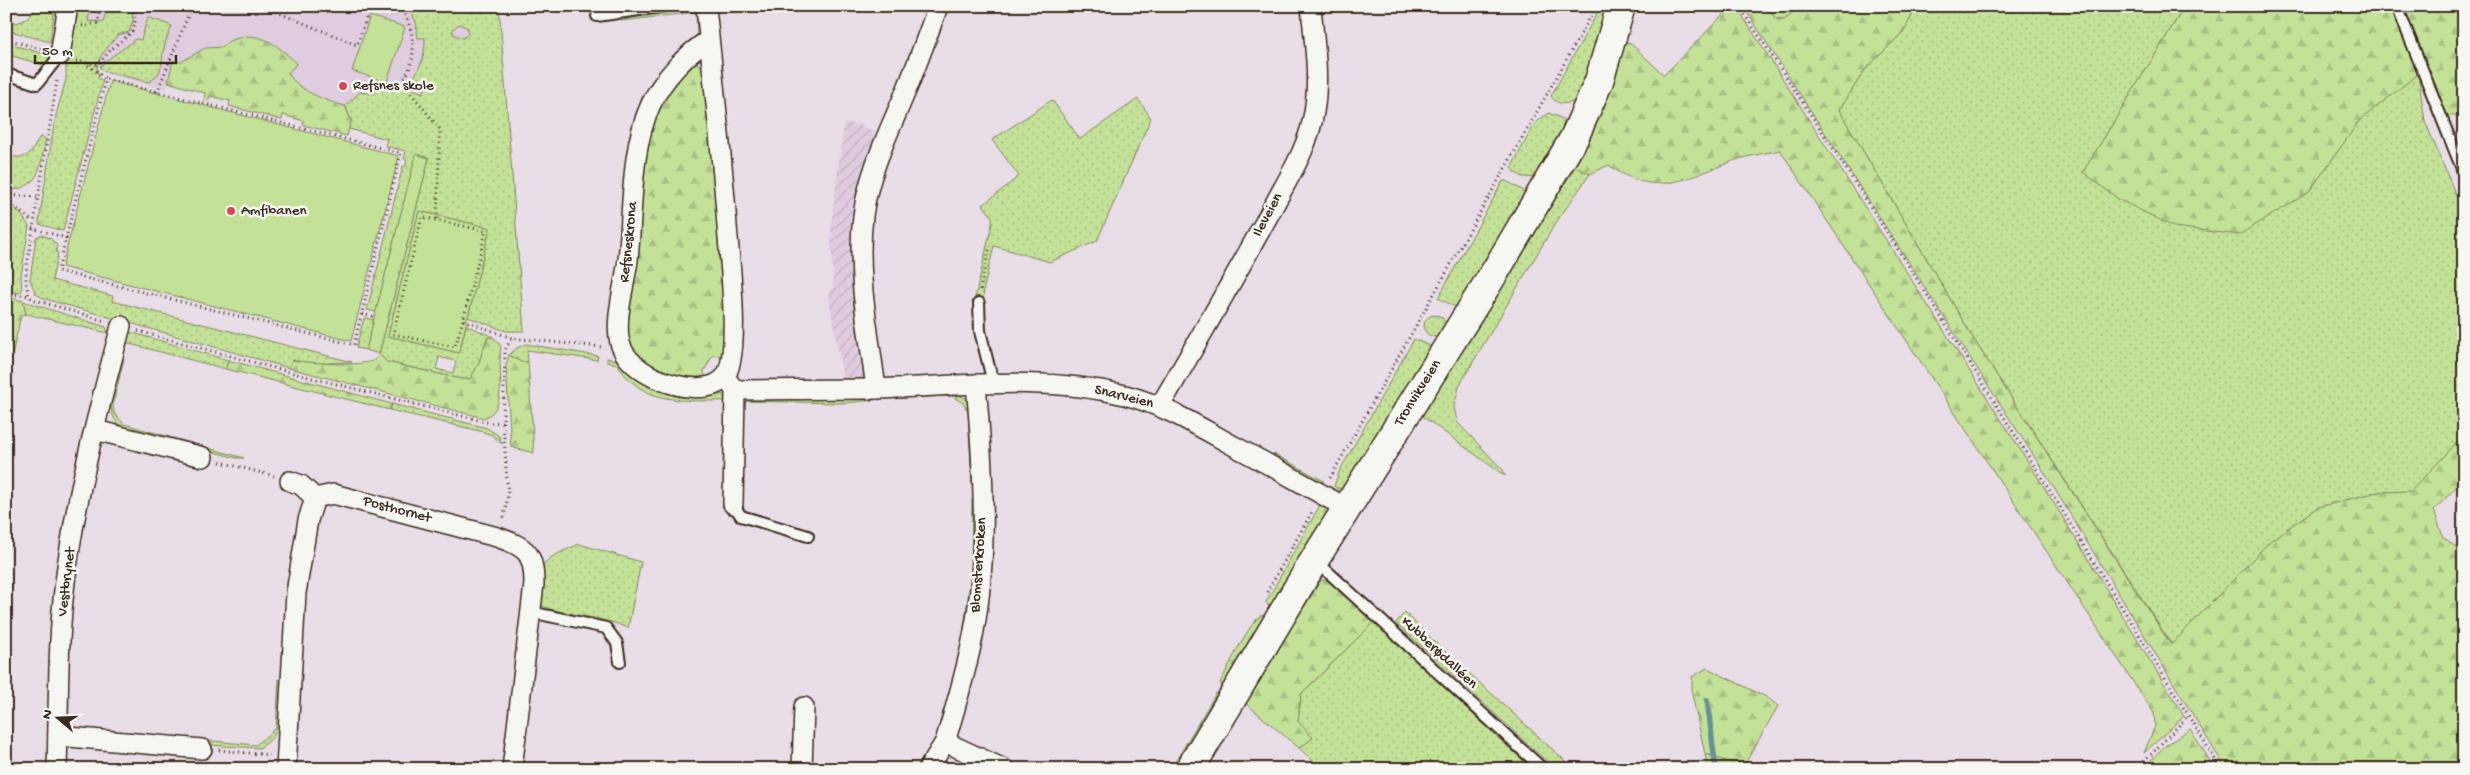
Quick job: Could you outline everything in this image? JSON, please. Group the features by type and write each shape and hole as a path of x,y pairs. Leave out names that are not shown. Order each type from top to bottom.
{"street":[{"path":"60,54 68,6"},
{"path":"706,6 725,196 734,326 730,384 733,504"},
{"path":"876,389 863,307 861,243 863,215 874,168 915,70 938,6"},
{"name":"Ileveien","path":"1160,406 1258,236 1309,134 1314,112 1317,72 1311,6"},
{"name":"Tronvikveien","path":"1190,769 1314,560 1496,270 1574,138 1599,81 1620,6"},
{"name":"Refsneskrona","path":"709,40 698,47 666,81 651,103 643,124 638,152 628,260 618,331 622,349 632,362 657,380 675,385 701,388 730,384"},
{"name":"Vestbrynet","path":"57,769 65,584 82,481 121,326"},
{"name":"Snarveien","path":"730,384 876,389 984,383 1071,386 1126,396 1160,406 1346,508"},
{"name":"Blomsterkroken","path":"928,769 945,742 965,672 979,594 983,502 984,383"},
{"path":"95,430 203,457"},
{"path":"286,762 296,594 308,520 315,498 301,485 290,481"},
{"name":"Posthornet","path":"315,498 334,494 345,495 497,537 519,545 527,551 532,559 534,584 512,769"},
{"path":"802,769 804,707"},
{"path":"58,736 202,748"},
{"path":"945,742 1004,769"}],"lane":[{"path":"597,16 667,6"},
{"path":"2397,6 2464,174"},
{"path":"6,74 37,84 60,54"},
{"path":"979,303 984,383"},
{"path":"733,504 741,516 808,536"},
{"name":"Kubberødalléen","path":"1314,560 1543,769"},
{"path":"530,612 606,628 617,643 620,662"}],"path":[{"path":"64,30 98,23 101,6"},
{"path":"6,39 88,64 98,65 115,46 133,33 136,22 134,6"},
{"path":"157,92 192,6"},
{"path":"262,6 357,45 368,13 380,6"},
{"path":"400,6 412,30 413,57 408,74 402,82 440,129 437,220"},
{"path":"1263,598 1597,6"},
{"path":"1739,6 1809,111 2037,468 2221,769"},
{"path":"29,296 26,272 58,78 60,54"},
{"path":"88,64 106,79 401,153 354,346 58,272 106,79"},
{"path":"6,195 38,197"},
{"path":"6,200 34,222"},
{"path":"422,217 486,231 463,320 455,347 393,334 422,217"},
{"path":"32,228 66,238"},
{"path":"979,303 980,286 990,246"},
{"path":"6,293 29,296 38,302 121,326 475,421 503,422"},
{"path":"362,314 375,317"},
{"path":"463,320 512,338 598,347"},
{"path":"497,537 504,517 508,495 503,422 504,350 512,338"},
{"path":"203,457 290,481"},
{"path":"2137,769 2188,716"},
{"path":"202,748 286,762"}],"shaded area":[{"name":"Refsnes skole","path":"74,6 499,6 387,139 349,129 347,136 303,125 304,121 283,115 282,120 229,106 230,101 210,96 208,101 204,100 205,93 168,82 166,90 104,73"},
{"path":"844,123 862,124 862,128 882,132 864,189 873,379 844,384 829,297 833,286 831,226"}],"green space":[{"path":"39,6 55,6 50,42 6,30 6,19 17,23 26,19"},
{"path":"74,6 91,6 88,21 103,22 108,6 131,6 133,21 129,32 118,35 101,56 97,68 99,79 103,80 63,231 39,224 39,221 55,119 66,79 66,55"},
{"path":"408,6 499,6 524,331 506,331 468,317 490,228 419,211 388,336 459,353 466,325 493,337 487,338 478,365 470,379 461,379 387,362 379,354 429,158 416,155 376,312 367,310 403,166 406,166 407,161 404,159 406,151 385,146 387,139 349,129 351,120 345,106 360,92 374,94 384,85 405,88 420,65 425,46 425,38 418,38 416,22","holes":["459,24 468,28 468,34 463,38 453,34 453,29","418,78 428,83 423,93 413,89","439,357 456,361 453,373 436,369"]},
{"path":"1723,6 1736,6 2041,482 2184,716 2144,753 2155,726 2154,713 1780,150 1740,159 1682,180 1668,183 1640,181 1625,175 1609,165 1590,174 1570,164 1619,45 1629,42 1664,75 1726,12"},
{"path":"1743,6 1766,6 1776,19 1784,19 1802,6 1917,6 1903,32 1865,70 1839,110 1976,343 2171,645 2271,540 2318,507 2378,492 2411,491 2464,435 2464,479 2434,510 2443,537 2464,553 2464,769 2444,765 2442,769 2226,769 2046,475"},
{"path":"1766,6 1802,6 1784,19 1776,19"},
{"path":"1917,6 2185,6 2083,172 2309,192 2360,119 2418,74 2425,121 2464,215 2464,435 2411,492 2378,492 2318,507 2271,540 2172,645 1976,343 1839,110 1865,70 1903,32"},
{"path":"2185,6 2391,6 2418,74 2360,120 2309,192 2239,235 2174,227 2118,199 2083,172"},
{"path":"2403,6 2464,6 2464,116 2445,115"},
{"path":"1600,8 1609,10 1596,55 1577,101 1559,103 1551,96"},
{"path":"695,9 700,12 700,35 645,101 640,101 655,78 697,35 696,12 621,21 634,17"},
{"path":"370,16 405,27 387,82 352,71"},
{"path":"148,17 172,26 165,43 158,75 149,82 103,71 100,67 108,59 135,39 141,40"},
{"path":"245,36 261,38 267,41 297,63 288,73 305,90 345,106 351,120 347,136 303,125 304,121 283,115 282,120 229,106 230,101 210,96 208,101 204,100 205,93 168,82 173,61 181,62 205,48 222,47 229,41"},
{"path":"6,43 48,55 51,58 46,66 6,54"},
{"path":"692,63 697,63 706,70 727,311 724,357 713,355 704,371 705,381 678,382 634,357 624,331 643,151 655,107"},
{"name":"Amfibanen","path":"110,81 399,156 351,341 62,267"},
{"path":"1138,99 1151,118 1097,241 1050,262 994,246 984,287 983,304 974,302 992,224 992,217 983,205 1019,176 992,140 1052,100 1080,139"},
{"path":"1549,113 1565,120 1566,131 1538,178 1523,177 1514,172 1512,166 1535,123"},
{"path":"39,138 46,139 40,167 33,181 18,189 6,191 6,156 23,157 27,155"},
{"path":"416,154 429,158 379,354 366,350"},
{"path":"1570,164 1590,174 1555,224 1460,384 1454,406 1457,422 1503,470 1505,476 1422,416 1343,538"},
{"path":"1503,181 1528,193 1457,308 1438,298"},
{"path":"12,206 20,213 29,226 21,276 22,291 20,293 6,290 8,207"},
{"path":"419,211 490,228 459,353 388,336"},
{"path":"41,235 50,238 57,245 56,252 58,253 52,280 113,296 112,301 352,362 310,364 293,360 289,368 45,299 36,294 30,280 36,237"},
{"path":"6,296 23,301 26,314 21,315 6,383"},
{"path":"23,301 106,327 108,333 26,314"},
{"path":"1435,315 1443,318 1446,326 1443,334 1435,337 1427,334 1424,326 1427,318"},
{"path":"364,318 374,320 366,350 356,348"},
{"path":"126,331 228,360 226,369 122,342"},
{"path":"493,337 501,346 499,397 497,406 492,413 484,418 289,368 292,360 347,364 368,362 374,360 379,354 387,362 461,379 470,379 478,365 487,338"},
{"path":"1414,339 1433,347 1345,488 1337,489 1334,486 1339,472"},
{"path":"526,344 598,356 597,360 527,350 528,362 521,362 509,355 517,348"},
{"path":"509,355 521,362 528,362 534,453 511,447 506,365"},
{"path":"121,358 124,359 113,404 114,413 124,424 244,458 237,458 126,430 118,424 113,416 111,397"},
{"path":"607,358 620,361 675,391 725,395 730,397 731,401 682,400 653,394 640,388 628,378 617,364 607,362"},
{"path":"228,360 392,404 390,410 226,369"},
{"path":"954,393 965,398 971,411 974,478 972,485 968,412 963,403 952,396 892,398 895,396"},
{"path":"740,396 874,398 875,400 844,403 739,401"},
{"path":"392,404 487,428 499,436 502,444 492,435 480,431 390,410"},
{"path":"1274,454 1324,481 1318,484 1272,457"},
{"path":"972,500 975,525 973,570 968,615 962,641 971,578"},
{"path":"1320,505 1324,507 1327,519 1270,608 1266,602"},
{"path":"579,544 641,562 628,628 607,621 541,606 541,566 553,556"},
{"path":"1321,580 1328,580 1374,622 1301,694 1298,721 1313,738 1299,748 1244,702"},
{"path":"1405,612 1424,632 1574,769 1555,769 1396,623"},
{"path":"1263,615 1266,617 1223,688 1220,683 1240,645 1252,625"},
{"path":"1374,622 1532,769 1322,769 1299,748 1313,738 1298,722 1301,694"},
{"path":"1707,668 1768,698 1778,706 1746,762 1729,762 1705,754 1692,694 1692,677"},
{"path":"279,679 282,680 281,719 274,735 259,748 208,745 166,737 256,745 276,728"},
{"path":"1216,693 1220,694 1181,769 1171,769"},
{"path":"2190,729 2215,769 2142,769 2165,746"},
{"path":"1705,754 1729,762 1746,762 1744,769 1707,769"}],"waterway":[{"path":"1707,700 1716,769"}],"place":[{"name":"Refsnes skole","path":"343,86"},
{"name":"Amfibanen","path":"231,211"}]}
